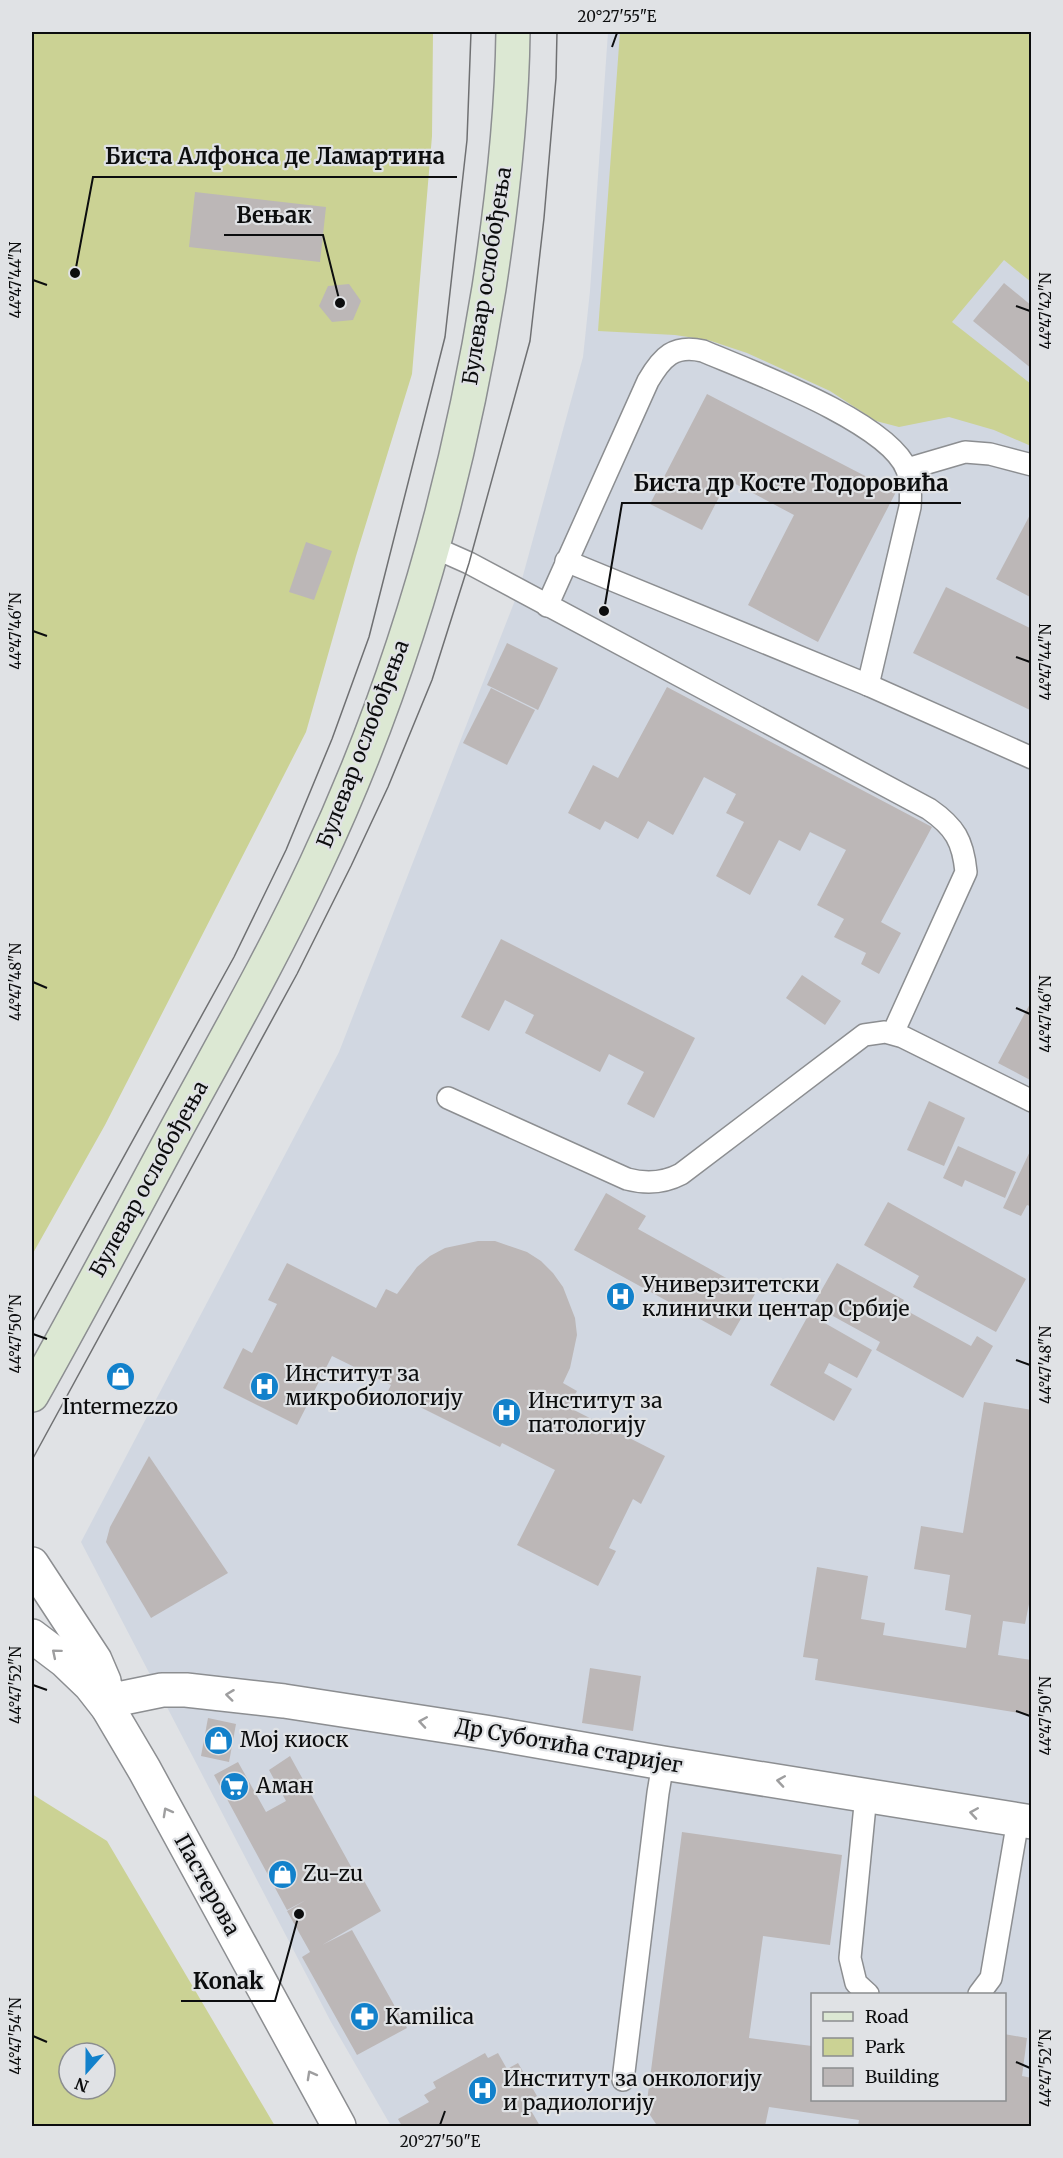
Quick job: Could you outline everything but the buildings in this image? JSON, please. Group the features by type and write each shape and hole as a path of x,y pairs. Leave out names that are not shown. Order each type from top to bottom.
{"main road":[{"name":"Булевар ослобођења","path":"32,1395 260,976 317,862 367,744 433,547 460,441 480,340 505,161 513,32"}],"street":[{"name":"Пастерова","path":"32,1564 95,1660 104,1682 108,1708"},
{"name":"Пастерова","path":"32,1636 65,1660 90,1685 108,1708 144,1769 339,2127"},
{"name":"Др Суботића старијег","path":"108,1708 123,1698 140,1693 186,1689 284,1701 1025,1821"}],"lane":[{"path":"547,606 648,381 658,365 674,351 690,348 703,351 819,402 871,431 892,449 907,469 911,489 910,507 868,685"},
{"path":"907,469 965,452 990,454 1032,465"},
{"path":"433,547 930,809 945,820 956,834 964,852 966,872 893,1033"},
{"path":"566,561 868,685 1032,758"},
{"path":"448,1098 627,1179 654,1182 671,1179 681,1174 864,1035 893,1033 1032,1101"},
{"path":"623,2080 663,1763"},
{"path":"866,1795 850,1958 856,1983 866,1993"},
{"path":"980,1993 991,1978 1025,1821"}],"shaded area":[{"name":"Универзитетски клинички центар Србије","path":"608,32 1031,32 1031,2126 391,2126 331,2022 81,1542 339,1052 519,590 583,357 590,291"}],"green space":[{"path":"32,32 433,32 432,136 412,374 356,556 306,732 105,1125 32,1255"},
{"path":"620,32 1031,32 1031,282 1004,260 952,322 1031,384 1031,446 994,430 949,417 899,427 876,421 830,391 747,353 708,340 675,335 598,331"},
{"path":"32,1794 107,1841 275,2126 32,2126"}],"tram line":[{"path":"32,1323 234,957 286,850 332,739 369,637 445,337 467,140 471,32"},
{"path":"32,1460 297,974 388,787 432,680 469,563 530,341 544,218 556,78 557,32"}],"place":[{"name":"Биста Алфонса де Ламартина","path":"75,273"},
{"name":"Вењак","path":"340,303"},
{"name":"Биста др Косте Тодоровића","path":"604,611"},
{"name":"Универзитетски клинички центар Србије","path":"621,1297"},
{"name":"Intermezzo","path":"120,1376"},
{"name":"Институт за микробиологију","path":"264,1386"},
{"name":"Институт за патологију","path":"507,1413"},
{"name":"Мој киоск","path":"219,1740"},
{"name":"Аман","path":"235,1786"},
{"name":"Zu-zu","path":"282,1874"},
{"name":"Konak","path":"299,1914"},
{"name":"Kamilica","path":"364,2017"},
{"name":"Институт за онкологију и радиологију","path":"482,2091"}]}
